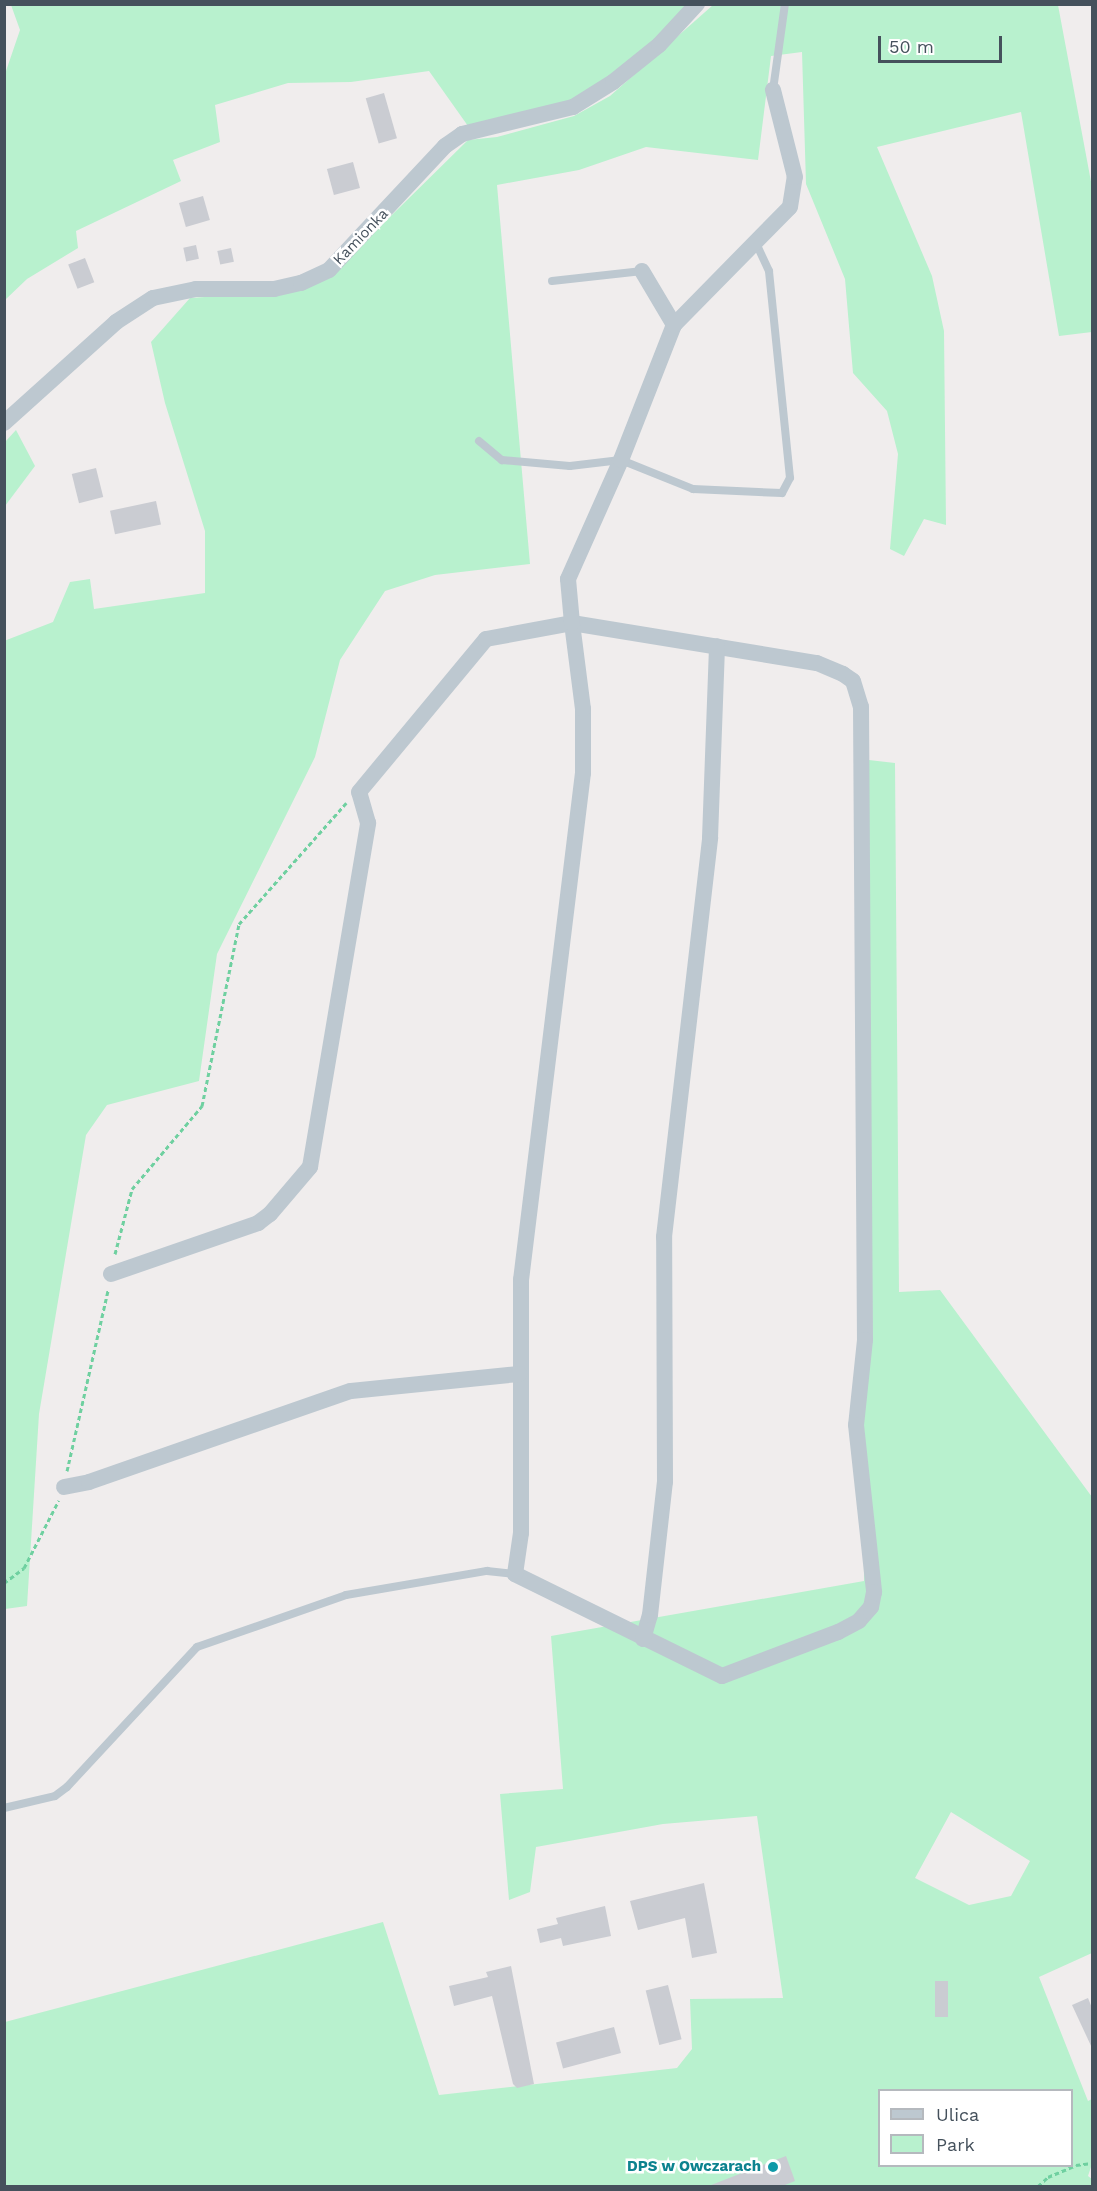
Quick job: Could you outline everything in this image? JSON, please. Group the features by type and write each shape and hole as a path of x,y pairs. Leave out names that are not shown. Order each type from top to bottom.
{"street":[{"name":"Kamionka","path":"4,423 116,322 153,298 196,289 274,289 301,283 329,270 445,146 462,134 573,107 614,82 659,45 697,4"},
{"path":"111,1274 258,1223 310,1167 368,823 358,792 486,639 572,623 817,663 843,674 853,681 861,707 864,1340 856,1425 874,1592 871,1607 859,1621 838,1632 722,1676 515,1574 520,1533 521,1280 583,773 582,709 572,623 568,579 621,460 674,325 790,207 795,177 774,90"},
{"path":"642,271 674,325"},
{"path":"644,1639 651,1615 665,1482 664,1237 710,838 717,646"},
{"path":"64,1486 89,1482 351,1391 519,1374"}],"lane":[{"path":"774,90 785,4"},
{"path":"479,441 502,460 570,466 621,460 693,489 782,493 790,478 769,271 756,243"},
{"path":"552,281 642,271"},
{"path":"4,1808 55,1796 67,1787 197,1647 346,1595 487,1571 515,1574"}],"path":[{"path":"4,1583 24,1568 64,1486 132,1189 202,1106 232,942 239,924 334,813 358,792"},
{"path":"1073,2166 1092,2163"},
{"path":"1038,2187 1048,2177 1071,2167"}],"green space":[{"path":"11,5 692,5 657,41 572,102 468,126 429,71 351,82 288,83 215,105 220,142 173,160 181,181 76,231 78,248 27,279 5,300 5,74 20,30"},
{"path":"713,5 1058,5 1092,187 1092,332 1059,336 1021,112 877,147 932,276 944,331 946,525 924,519 904,556 890,549 898,454 887,411 853,373 845,279 806,184 802,52 771,56 758,160 646,147 579,170 497,185 530,564 435,575 385,591 340,660 315,757 217,954 199,1081 107,1105 86,1135 39,1414 27,1606 5,1609 4,641 53,622 70,582 90,579 94,609 205,593 205,531 165,403 151,342 190,298 290,291 331,275 468,140 497,137 574,116 610,96"},
{"path":"16,430 35,466 5,506 5,442"},
{"path":"860,759 895,763 899,1292 940,1290 1092,1497 1092,1953 1039,1977 1088,2101 1092,2099 1092,2164 1088,2176 1092,2179 1092,2186 5,2186 5,2022 383,1922 439,2095 677,2068 692,2049 690,1999 783,1998 757,1816 663,1824 536,1847 530,1892 509,1900 500,1794 563,1789 551,1636 864,1581","holes":["951,1812 1030,1861 1011,1896 969,1905 915,1878"]}],"building":[{"path":"384,93 397,138 379,143 366,98"},
{"path":"353,162 360,188 334,195 327,169"},
{"path":"203,196 210,220 186,227 179,203"},
{"path":"196,245 199,259 186,261 183,248"},
{"path":"231,248 234,262 220,265 217,251"},
{"path":"85,258 94,282 78,289 68,264"},
{"path":"96,468 103,497 79,503 72,474"},
{"path":"156,501 161,524 115,534 110,511"},
{"path":"704,1883 717,1953 692,1958 685,1918 638,1930 630,1901"},
{"path":"605,1906 611,1936 563,1946 561,1938 540,1943 537,1929 558,1924 556,1918"},
{"path":"511,1966 534,2084 517,2088 513,2084 492,1996 454,2006 449,1986 488,1977 486,1972"},
{"path":"935,1981 948,1981 948,2017 935,2017"},
{"path":"668,1985 682,2039 659,2045 646,1991"},
{"path":"1088,1998 1092,2008 1092,2048 1072,2005"},
{"path":"614,2027 621,2053 563,2069 556,2043"},
{"name":"DPS w Owczarach","path":"786,2156 795,2181 780,2187 706,2187"}],"place":[{"name":"DPS w Owczarach","path":"773,2167"}]}
